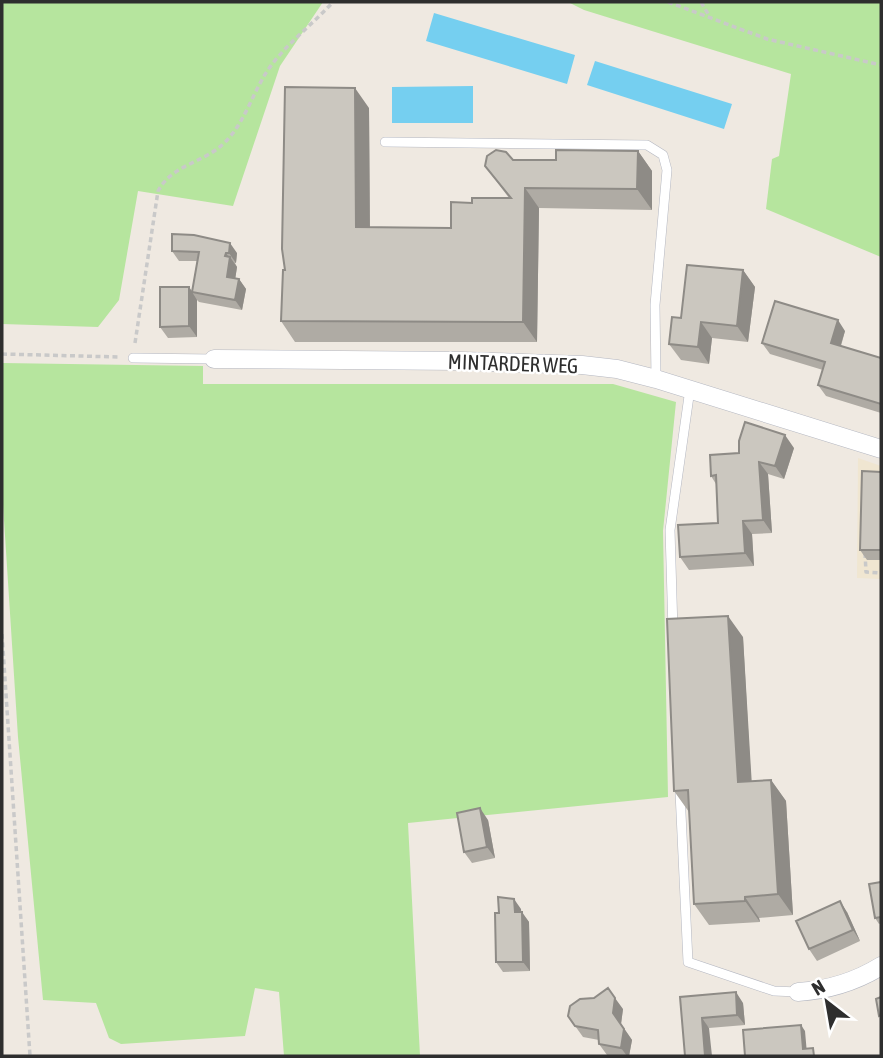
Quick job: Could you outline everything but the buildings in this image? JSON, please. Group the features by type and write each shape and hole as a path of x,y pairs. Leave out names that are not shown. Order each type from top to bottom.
{"street":[{"name":"MINTARDER WEG","path":"214,359 461,361 582,365 617,369 881,449"},
{"path":"798,992 821,991 862,978 881,966"}],"lane":[{"path":"384,142 647,145 663,155 667,170 655,305 656,379"},
{"name":"MINTARDER WEG","path":"132,358 214,359"},
{"path":"674,645 670,530 690,389"},
{"path":"680,782 688,962 774,991 798,992"}],"path":[{"path":"2,354 132,358 158,191 163,180 222,145 233,133 271,64 333,2"},
{"path":"668,2 767,39 881,65"},
{"path":"701,2 710,17"},
{"path":"864,549 866,572 881,573"},
{"path":"2,634 30,1056"}],"shaded area":[{"path":"858,458 881,466 881,579 857,578"}],"green space":[{"path":"2,2 323,2 280,66 233,206 138,191 119,300 98,327 2,324"},
{"path":"568,2 881,2 881,257 766,209 772,159 779,156 791,74 584,10"},
{"path":"2,363 203,366 203,384 613,384 676,402 663,531 668,797 408,823 420,1056 284,1056 279,992 255,988 245,1036 121,1044 109,1038 96,1003 43,1000 18,737 2,489"}],"water":[{"path":"434,13 575,55 567,84 426,41"},
{"path":"595,61 732,104 724,129 587,85"},
{"path":"473,86 473,123 392,123 392,87"}]}
